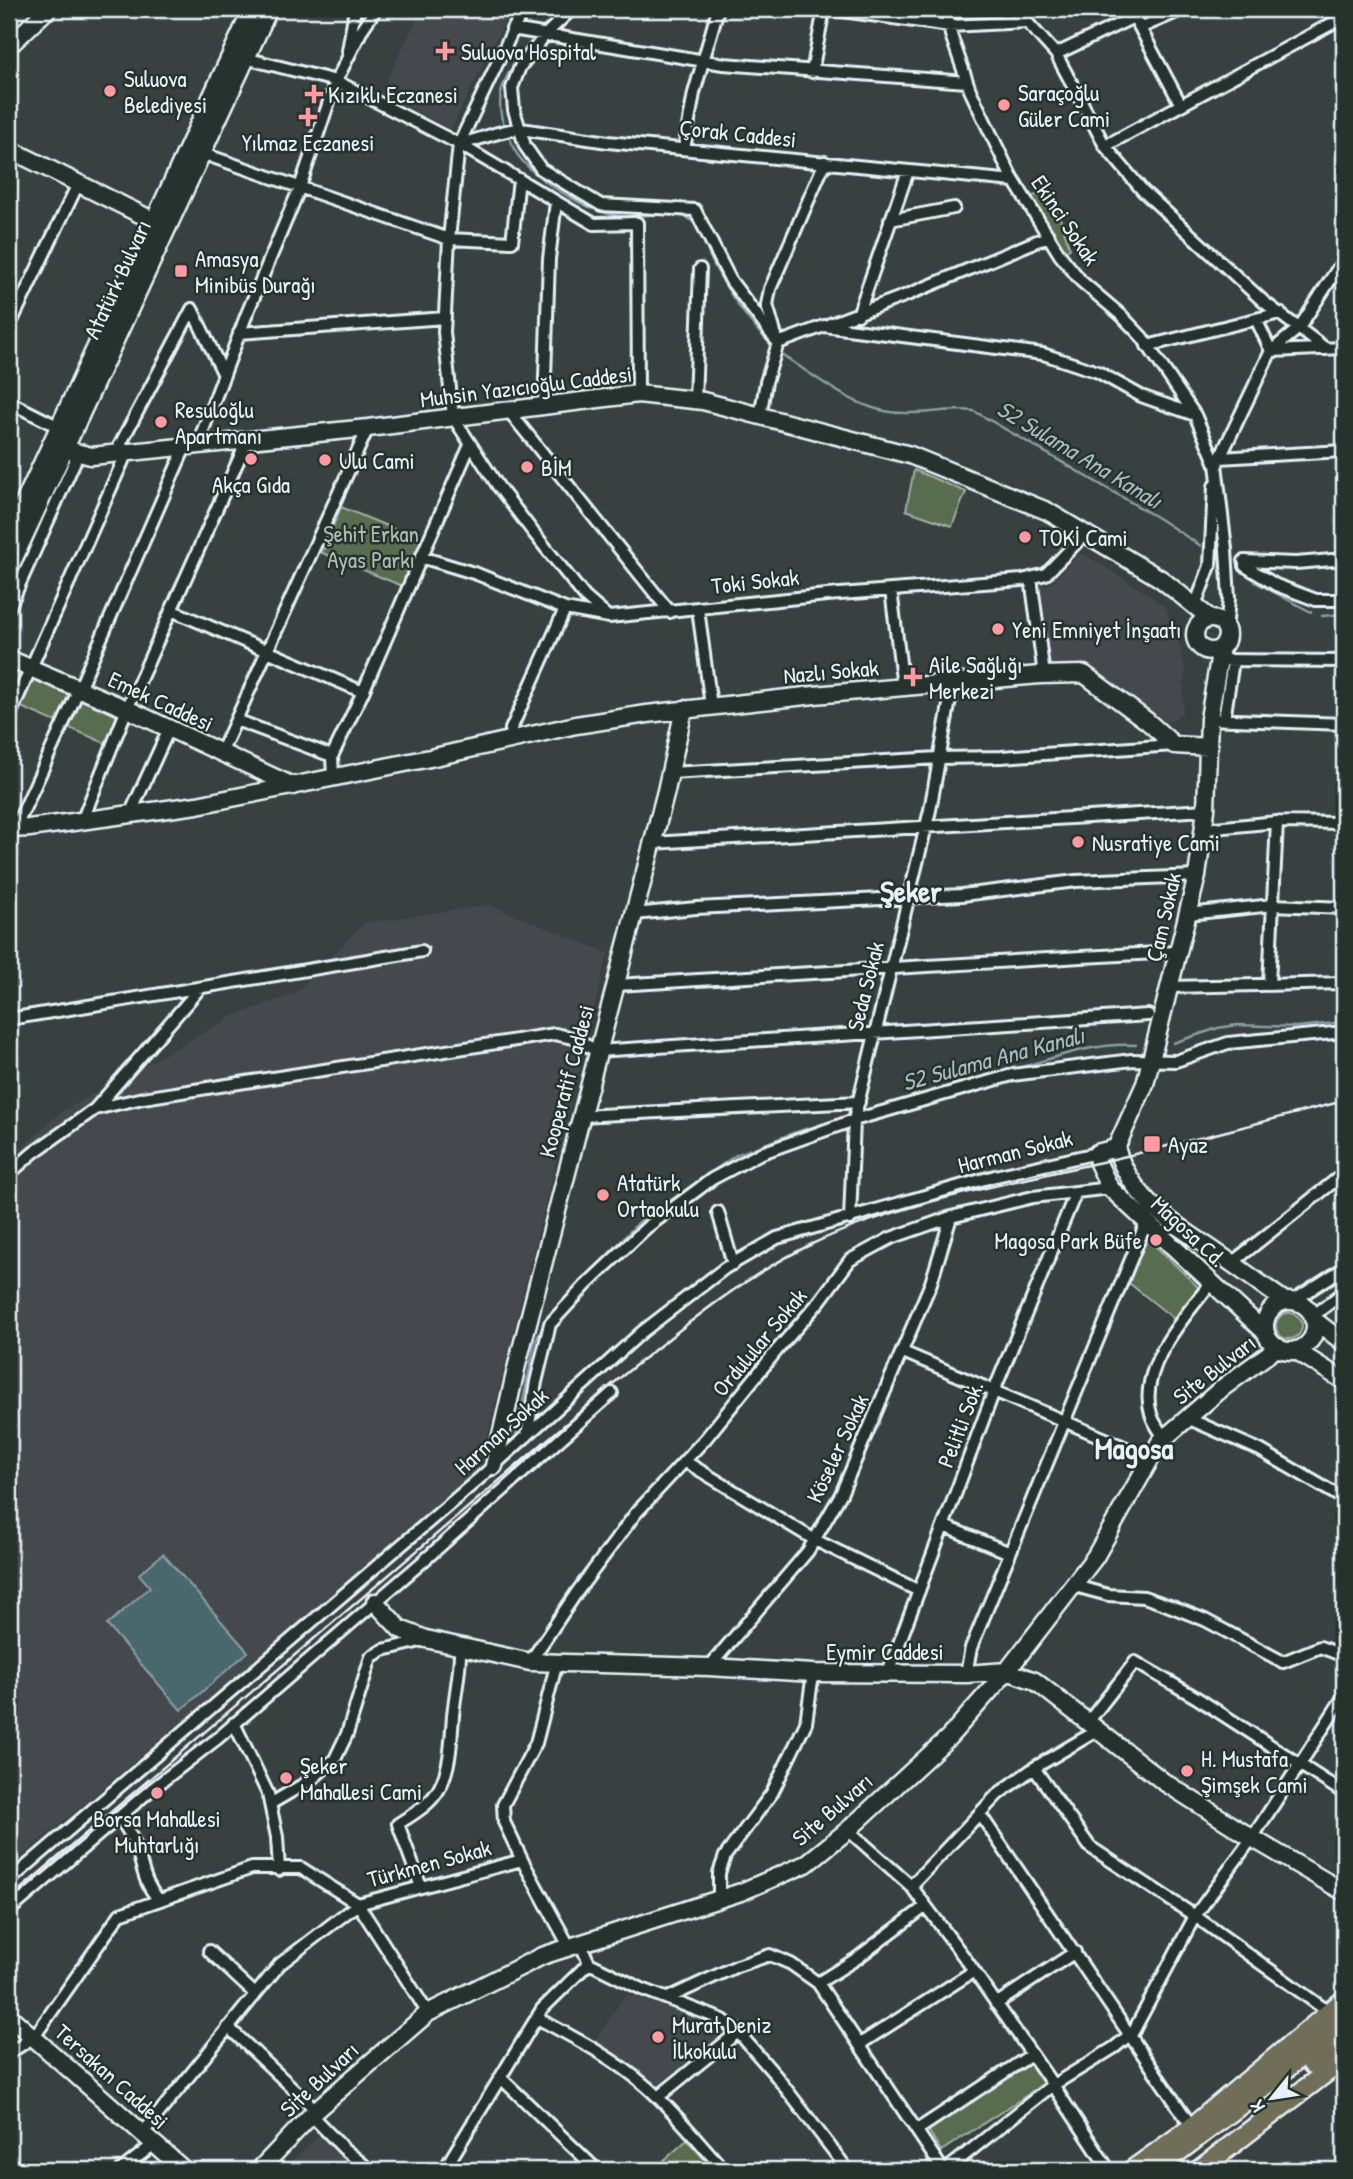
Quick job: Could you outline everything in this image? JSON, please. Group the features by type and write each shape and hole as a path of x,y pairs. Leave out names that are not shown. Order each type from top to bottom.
{"highway":[{"path":"1152,2170 1271,2080 1337,2015"},
{"path":"1176,2170 1344,2037"}],"main road":[{"path":"1132,2170 1337,2015 1344,2000"},
{"path":"1199,2170 1344,2059"}],"street":[{"path":"9,31 33,9"},
{"path":"9,46 48,9"},
{"name":"Atatürk Bulvarı","path":"9,569 154,222 253,9"},
{"name":"Atatürk Bulvarı","path":"9,535 64,442 269,9"},
{"path":"348,58 355,9"},
{"path":"12,829 224,374 300,187 336,81 363,28 376,9"},
{"path":"523,9 459,144 449,239 444,332 453,417 505,495 585,597 609,617"},
{"path":"572,9 546,34 520,67 512,88 514,110 525,146 541,169 601,205 695,210 731,281 778,343"},
{"path":"684,149 694,93 718,9"},
{"path":"812,72 826,9 950,26 1027,22"},
{"name":"Ekinci Sokak","path":"946,9 967,82 1014,181 1060,255 1081,281 1121,315 1147,346 1195,415 1217,461"},
{"path":"1021,9 1027,22 1056,54 1104,146 1143,191 1280,313 1326,349"},
{"path":"1140,28 1184,9"},
{"path":"1056,54 1132,13 1181,103"},
{"path":"1104,146 1342,16"},
{"path":"512,29 704,61 812,72 967,82"},
{"path":"245,58 336,81 459,144 594,223 637,223 638,394"},
{"name":"Çorak Caddesi","path":"459,144 509,130 521,130 608,142 1014,181"},
{"path":"10,153 154,222"},
{"path":"201,153 449,239 512,242 519,180"},
{"path":"760,416 766,382 778,343 766,305 770,289 825,162"},
{"path":"858,315 908,171"},
{"path":"9,327 78,184"},
{"path":"544,406 549,258 556,202"},
{"path":"890,220 954,208"},
{"path":"778,343 858,315 1049,236"},
{"path":"1195,606 1210,566 1217,461 1271,351 1299,328 1344,259"},
{"path":"695,400 700,269"},
{"path":"9,717 121,453 192,309 224,374"},
{"path":"1147,346 1280,313"},
{"path":"239,333 445,318"},
{"path":"1256,319 1271,351"},
{"path":"824,326 1043,354 1098,372 1141,396 1195,415"},
{"path":"1271,351 1344,348"},
{"name":"Muhsin Yazıcıoğlu Caddesi","path":"64,442 91,456 368,428 638,394 695,400 910,455 1047,511 1161,579 1211,619"},
{"path":"9,402 64,442 9,608"},
{"path":"508,410 670,612"},
{"path":"221,754 368,428"},
{"path":"82,821 127,709 247,441"},
{"path":"333,777 332,756 363,692 470,445"},
{"path":"1217,461 1344,451"},
{"path":"1217,461 1227,549 1229,599 1224,656"},
{"name":"Toki Sokak","path":"421,558 477,573 565,609 609,617 1031,578 1046,574 1085,534"},
{"path":"1344,559 1245,564 1276,585 1316,600 1344,600"},
{"path":"1031,578 1044,675"},
{"path":"891,590 903,687"},
{"path":"513,739 511,729 565,609"},
{"path":"698,609 711,706"},
{"path":"171,610 363,692"},
{"path":"1226,630 1219,622 1204,620 1197,627 1197,642 1200,647 1224,656 1344,661"},
{"name":"Çam Sokak","path":"1116,1148 1145,1084 1197,876 1206,810 1209,747 1216,720 1224,656"},
{"name":"Emek Caddesi","path":"9,659 127,709 293,786"},
{"name":"Nazlı Sokak","path":"12,829 197,805 576,725 711,706 1044,675 1084,674 1147,720 1174,745"},
{"name":"Seda Sokak","path":"850,1219 854,1121 925,827 954,683"},
{"name":"Kooperatif Caddesi","path":"494,1466 517,1365 670,773 684,709"},
{"path":"236,720 332,756"},
{"path":"1216,720 1344,724"},
{"path":"130,814 169,729"},
{"path":"670,773 1001,757 1174,745 1209,747"},
{"path":"652,843 1206,810"},
{"path":"1269,984 1277,822"},
{"path":"1204,829 1277,822 1344,823"},
{"path":"634,914 696,908 962,895 1076,881 1197,876"},
{"path":"1188,914 1273,905 1344,908"},
{"path":"9,1019 422,951"},
{"path":"615,985 970,962 1179,952"},
{"path":"1170,987 1344,983"},
{"path":"9,1174 51,1139 95,1109 200,988"},
{"path":"95,1109 157,1096 555,1034 573,1038 597,1051 1148,1015"},
{"path":"527,1436 550,1324 586,1285 646,1228 712,1179 759,1154 854,1121 1012,1075 1132,1060 1176,1061 1228,1044 1344,1032"},
{"path":"580,1116 859,1102"},
{"path":"1097,1153 1116,1148"},
{"name":"Magosa Cd.","path":"1116,1148 1133,1182 1148,1202 1169,1222 1289,1301"},
{"name":"Magosa Cd.","path":"1097,1153 1098,1163 1110,1188 1266,1333"},
{"name":"Harman Sokak","path":"9,1881 494,1466 642,1332 733,1264 777,1238 995,1176 1097,1153"},
{"path":"1232,1263 1344,1176"},
{"name":"Ordulular Sokak","path":"530,1662 577,1592 636,1513 686,1462 819,1302 850,1260 891,1238 951,1217 1033,1197 1110,1188"},
{"name":"Pelitli Sok.","path":"888,1673 994,1391 1076,1192"},
{"path":"718,1212 733,1264"},
{"name":"Köseler Sokak","path":"709,1667 808,1552 841,1494 931,1283 951,1217"},
{"path":"966,1674 971,1648 1146,1223"},
{"path":"1344,1268 1270,1310 1266,1333 1278,1347 1295,1350 1344,1381"},
{"path":"1164,1438 1151,1414 1149,1393 1156,1366 1173,1331 1211,1283"},
{"path":"1295,1350 1311,1338 1313,1318 1344,1292"},
{"path":"1289,1301 1301,1304 1313,1318 1344,1343"},
{"name":"Site Bulvarı","path":"259,2170 314,2113 428,2013 542,1956 741,1892 806,1864 848,1830 949,1737 1007,1671 1095,1558 1150,1458 1164,1438 1221,1389 1278,1347"},
{"path":"903,1352 1150,1458"},
{"path":"9,1911 375,1602 612,1393"},
{"path":"1187,1418 1260,1450 1344,1499"},
{"path":"686,1462 815,1540 919,1591"},
{"path":"944,1526 1010,1553"},
{"path":"1075,1586 1108,1595 1144,1597 1167,1605 1205,1620 1283,1662 1320,1647 1344,1656"},
{"name":"Eymir Caddesi","path":"375,1602 400,1629 426,1639 530,1662 709,1667 813,1674 966,1674 1007,1671 1035,1681 1164,1782 1344,1892"},
{"path":"270,1804 311,1780 335,1759 347,1734 371,1657 383,1650 426,1639"},
{"path":"421,1887 398,1824 428,1803 439,1789 447,1767 453,1736 460,1646"},
{"path":"522,1860 504,1822 503,1805 536,1744 557,1662"},
{"path":"911,1886 998,1794 1093,1726 1135,1662 1344,1793"},
{"path":"719,1898 719,1873 725,1856 772,1793 806,1723 813,1674"},
{"path":"668,1998 737,1966 769,1955 791,1964 818,1983 944,2170 1053,2085 1115,2047 1130,2034 1195,1916 1252,1838 1344,1696"},
{"path":"234,1723 268,1794 277,1837 279,1870"},
{"path":"1034,1768 1090,1847 1337,2015"},
{"path":"980,1814 1192,2127"},
{"path":"119,1817 137,1849 144,1877 159,1900"},
{"path":"848,1830 911,1886 974,1971 1109,2170"},
{"name":"Türkmen Sokak","path":"34,2037 120,1914 252,1868 301,1868 358,1904 522,1860 575,1946 589,1963"},
{"path":"121,2170 148,2139 228,2027 280,1964 358,1904 428,2013"},
{"path":"818,1983 866,1952 926,1906"},
{"path":"209,1951 254,1994"},
{"path":"996,2004 1075,1952"},
{"path":"444,2170 542,2009 589,1963 642,1989 723,2021 738,2032 848,2170"},
{"path":"860,2044 974,1971"},
{"name":"Tersakan Caddesi","path":"9,2016 184,2170"},
{"path":"537,2018 589,2045 645,2085 723,2170"},
{"path":"228,2027 314,2113 343,2148 370,2170"},
{"path":"658,2097 738,2032"},
{"path":"9,2053 34,2037"},
{"path":"917,2130 1031,2055"},
{"path":"502,2078 597,2170"}],"shaded area":[{"name":"Suluova Hospital","path":"422,9 511,9 451,129 380,93"},
{"path":"1079,554 1084,554 1165,607 1178,637 1185,671 1182,712 1174,720 1162,723 1087,669 1046,665 1036,592 1038,586 1051,584"},
{"path":"490,905 608,953 478,1472 9,1867 9,1160 60,1113 231,1017 296,993 364,923"},
{"name":"Murat Deniz İlkokulu","path":"626,1994 725,2026 726,2030 657,2087 593,2043"},
{"path":"321,2134 361,2170 283,2170"}],"green space":[{"path":"1052,193 1070,249 1065,251 1032,196"},
{"path":"914,470 966,492 952,526 906,510"},
{"name":"Şehit Erkan Ayas Parkı","path":"341,507 421,540 402,586 322,553"},
{"path":"34,679 120,717 107,744 21,707"},
{"path":"1147,1238 1201,1290 1174,1319 1124,1279"},
{"path":"1289,1313 1299,1316 1302,1326 1299,1336 1289,1339 1279,1336 1276,1326 1279,1316"},
{"path":"1030,2062 1044,2084 941,2151 927,2128"},
{"path":"687,2140 714,2170 653,2170"}],"water":[{"path":"163,1554 248,1652 181,1710 107,1625 150,1587 139,1574"}],"waterway":[{"name":"S2 Sulama Ana Kanalı","path":"550,23 562,9"},
{"name":"S2 Sulama Ana Kanalı","path":"505,128 500,103 505,80 535,39"},
{"name":"S2 Sulama Ana Kanalı","path":"508,134 525,164 549,184 578,201 620,216 669,214 679,215 693,222 731,295 756,329 774,347"},
{"name":"S2 Sulama Ana Kanalı","path":"784,356 840,393 871,407 904,413 974,411 1201,546"},
{"name":"S2 Sulama Ana Kanalı","path":"1255,582 1311,612"},
{"name":"S2 Sulama Ana Kanalı","path":"1322,616 1344,614"},
{"name":"S2 Sulama Ana Kanalı","path":"1173,1043 1218,1028 1237,1025 1297,1027 1344,1022"},
{"name":"S2 Sulama Ana Kanalı","path":"1009,1071 1088,1049 1136,1045"},
{"name":"S2 Sulama Ana Kanalı","path":"861,1112 1002,1072"},
{"name":"S2 Sulama Ana Kanalı","path":"516,1436 535,1342 547,1319 638,1223 736,1155 845,1117"}],"railway":[{"path":"9,1899 609,1387 706,1310 784,1258 845,1230 914,1207 1344,1101"}],"place":[{"name":"Suluova Hospital","path":"445,51"},
{"name":"Suluova Belediyesi","path":"110,91"},
{"name":"Kızıklı Eczanesi","path":"314,94"},
{"name":"Saraçoğlu Güler Cami","path":"1004,105"},
{"name":"Yılmaz Eczanesi","path":"308,117"},
{"name":"Amasya Minibüs Durağı","path":"181,271"},
{"name":"Resuloğlu Apartmanı","path":"161,422"},
{"name":"Akça Gıda","path":"251,459"},
{"name":"Ulu Cami","path":"325,460"},
{"name":"BİM","path":"527,467"},
{"name":"TOKİ Cami","path":"1025,537"},
{"name":"Yeni Emniyet İnşaatı","path":"998,629"},
{"name":"Aile Sağlığı Merkezi","path":"913,677"},
{"name":"Nusratiye Cami","path":"1078,842"},
{"name":"Ayaz","path":"1152,1144"},
{"name":"Atatürk Ortaokulu","path":"603,1195"},
{"name":"Magosa Park Büfe","path":"1156,1240"},
{"name":"H. Mustafa Şimşek Cami","path":"1187,1771"},
{"name":"Şeker Mahallesi Cami","path":"286,1778"},
{"name":"Borsa Mahallesi Muhtarlığı","path":"157,1793"},
{"name":"Murat Deniz İlkokulu","path":"658,2037"}],"district":[{"name":"Şeker","path":"911,891"},
{"name":"Magosa","path":"1134,1448"}]}
